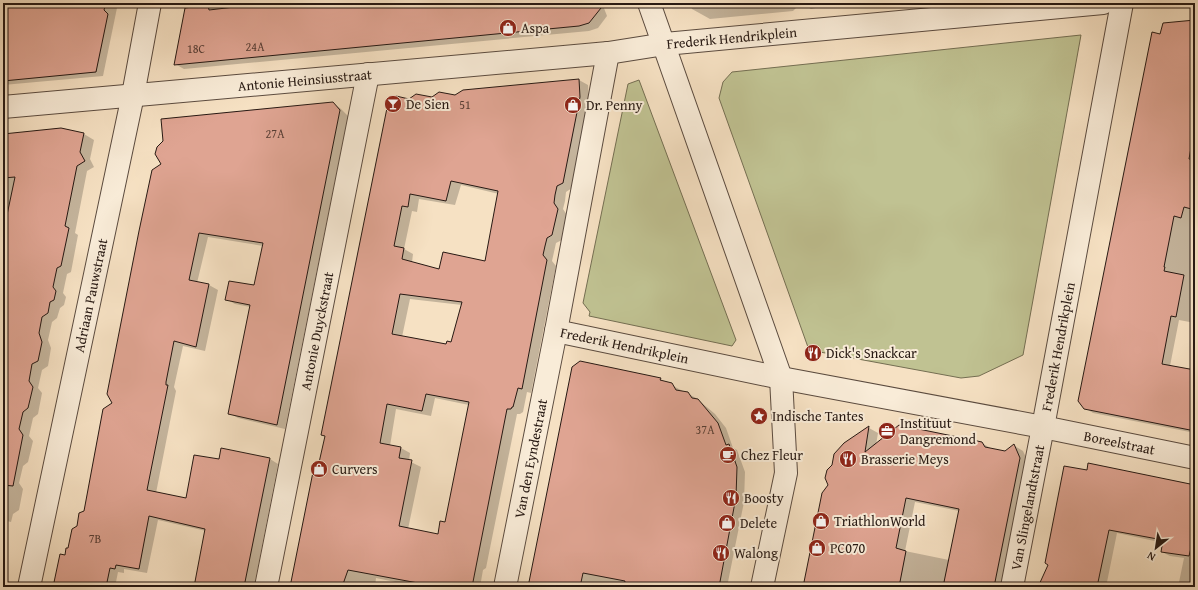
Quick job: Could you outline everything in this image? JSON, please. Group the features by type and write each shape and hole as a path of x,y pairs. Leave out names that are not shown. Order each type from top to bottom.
{"street":[{"name":"Adriaan Pauwstraat","path":"29,587 133,95 150,3"},
{"path":"649,3 665,44"},
{"name":"Frederik Hendrikplein","path":"781,378 665,44 1103,3"},
{"name":"Frederik Hendrikplein","path":"608,53 556,330 781,378 1043,428 1122,3"},
{"name":"Antonie Heinsiusstraat","path":"3,107 608,53 665,44"},
{"name":"Antonie Duyckstraat","path":"266,587 368,74"},
{"name":"Van den Eyndestraat","path":"504,587 556,330"},
{"path":"762,587 786,473 781,378"},
{"name":"Boreelstraat","path":"1043,428 1195,458"},
{"name":"Van Slingelandtstraat","path":"1012,587 1043,428"}],"green space":[{"path":"1081,35 1023,355 979,376 961,378 809,350 719,98 723,82 732,72"},
{"path":"639,80 736,340 732,346 589,316 590,312 583,303 628,84"}],"building":[{"path":"3,3 106,3 104,10 108,14 96,72 3,81"},
{"path":"269,3 605,3 589,23 579,26 174,65 185,8 208,5 209,10"},
{"path":"1195,20 1195,125 1189,159 1195,160 1195,210 1184,207 1181,218 1174,216 1164,271 1184,275 1176,317 1171,316 1162,364 1195,370 1195,431 1084,409 1078,401 1152,32 1160,34 1163,23"},
{"path":"579,79 580,97 563,183 557,186 555,195 554,203 558,209 552,235 547,238 543,255 547,260 522,389 518,388 513,407 511,409 507,409 472,587 418,587 418,583 348,570 342,587 290,587 314,467 318,467 325,436 321,435 388,103 396,96 409,99 416,94 432,97 439,92 455,95 463,90","holes":["451,181 498,191 485,261 443,252 439,269 402,259 404,248 394,246 402,206 408,207 410,194 446,201","400,294 462,302 451,342 447,341 446,344 392,334","426,394 469,402 445,522 440,521 438,534 399,526 412,460 399,458 401,447 380,443 387,404 422,411"]},
{"path":"333,102 340,110 277,425 228,414 250,305 225,300 229,281 254,285 263,243 199,233 189,280 209,284 196,347 174,341 166,382 166,385 168,385 147,490 186,498 194,455 219,459 221,448 270,458 244,587 194,587 205,529 149,516 139,569 116,565 115,569 110,568 106,587 53,587 60,554 65,555 72,529 77,526 79,513 84,511 103,409 112,403 107,394 139,231 152,170 161,164 155,154 157,147 163,141 161,119"},
{"path":"61,128 84,133 80,152 85,161 77,166 65,226 69,228 61,266 57,268 53,287 56,291 54,300 50,302 48,313 42,317 39,333 42,342 38,361 32,364 29,381 33,387 28,408 23,412 19,429 23,435 13,486 3,485 3,234 15,177 3,178 3,134"},
{"path":"580,361 661,378 660,380 672,383 676,390 688,392 692,398 698,399 718,423 726,445 729,444 737,467 736,497 719,587 624,587 625,581 583,573 580,587 528,587 572,367"},
{"path":"899,425 982,442 985,447 1005,451 1014,444 1020,458 994,587 943,587 959,509 906,498 896,548 906,551 899,587 803,587 822,493 828,485 825,478 827,470 832,465 834,454 844,443 869,426 865,452"},
{"path":"1088,463 1195,485 1195,540 1193,540 1189,556 1161,552 1163,540 1109,530 1097,587 1038,587 1048,565 1045,563 1064,466 1087,470"}],"place":[{"name":"Aspa","path":"508,28"},
{"name":"De Sien","path":"393,104"},
{"name":"Dr. Penny","path":"573,105"},
{"name":"Dick's Snackcar","path":"813,353"},
{"name":"Indische Tantes","path":"759,416"},
{"name":"Instituut Dangremond","path":"887,431"},
{"name":"Chez Fleur","path":"728,455"},
{"name":"Brasserie Meys","path":"848,459"},
{"name":"Curvers","path":"319,469"},
{"name":"Boosty","path":"731,498"},
{"name":"TriathlonWorld","path":"821,521"},
{"name":"Delete","path":"727,523"},
{"name":"PC070","path":"817,548"},
{"name":"Walong","path":"721,553"}]}
